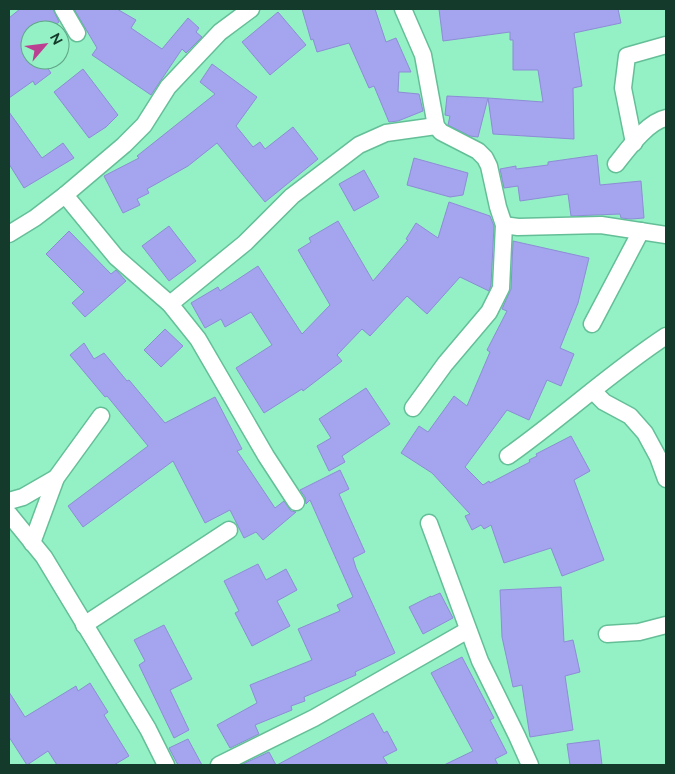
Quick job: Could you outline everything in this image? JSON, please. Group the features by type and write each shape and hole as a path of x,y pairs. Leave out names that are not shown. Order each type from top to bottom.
{"street":[{"path":"63,9 77,32"},
{"path":"9,234 35,218 65,195 138,132 168,87 220,32 250,9"},
{"path":"403,9 424,55 436,126 441,132 478,151 485,158 489,166 504,225 501,288 489,312 445,364 413,408"},
{"path":"634,143 623,88 627,56 666,45"},
{"path":"616,164 657,120 666,118"},
{"path":"170,304 245,243 292,196 359,145 386,133 436,126"},
{"path":"65,195 116,257 170,304 198,339 266,456 296,502"},
{"path":"504,225 518,227 601,225 666,235"},
{"path":"592,324 641,231"},
{"path":"508,456 545,430 645,349 666,336"},
{"path":"593,391 604,402 630,416 645,433 658,457 666,479"},
{"path":"32,543 56,478 101,416"},
{"path":"9,501 23,497 56,478"},
{"path":"9,514 44,557 148,728 166,765"},
{"path":"429,523 468,630 530,765"},
{"path":"84,625 229,530"},
{"path":"607,634 639,632 666,625"},
{"path":"219,765 314,718 468,630"}],"building":[{"path":"20,9 53,9 58,20 20,20 20,70 49,70 51,73 35,85 33,81 9,98 9,18"},
{"path":"74,9 117,9 136,20 131,28 162,49 188,18 199,28 196,32 202,37 186,53 182,49 151,95 92,55 97,48"},
{"path":"302,9 375,9 386,42 396,38 411,72 399,72 398,92 419,94 423,111 398,121 389,122 374,86 369,88 349,43 317,52 313,39 311,40"},
{"path":"439,9 618,9 621,23 574,33 582,86 573,88 574,139 493,134 488,98 543,102 538,70 513,70 513,40 510,40 510,32 443,41"},
{"path":"278,12 306,45 270,75 242,42"},
{"path":"212,64 257,97 236,126 253,147 260,142 265,149 293,127 318,159 265,202 217,143 188,166 147,189 149,193 137,199 140,205 123,213 104,176 139,158 137,156 215,94 200,82"},
{"path":"83,69 118,115 106,127 89,138 54,92"},
{"path":"447,96 488,98 478,137 470,136 448,125 450,116 445,115"},
{"path":"9,112 42,158 63,143 74,158 24,188 9,164"},
{"path":"597,155 600,185 641,181 644,218 621,218 620,214 571,216 568,194 520,201 518,186 504,188 500,169 516,166 516,169 548,165 548,162"},
{"path":"414,158 468,173 463,195 450,197 407,185"},
{"path":"364,170 379,197 354,211 339,184"},
{"path":"449,202 490,216 494,226 491,285 489,291 460,277 427,314 407,296 370,336 362,329 337,355 342,361 303,391 302,389 264,413 236,368 272,345 251,312 225,327 221,319 205,328 191,303 218,287 220,291 258,266 302,334 330,305 298,250 311,242 309,238 338,221 373,281 408,240 406,239 416,223 438,238"},
{"path":"169,226 196,261 169,281 142,246"},
{"path":"69,231 111,274 116,270 126,281 85,317 72,303 84,292 46,254"},
{"path":"513,241 589,258 578,303 560,348 574,354 561,386 547,380 529,420 507,410 465,467 483,485 489,481 490,483 530,462 529,460 537,456 536,454 571,436 590,471 574,480 604,560 562,576 551,548 504,563 491,525 484,529 481,525 472,530 465,516 470,514 432,473 401,453 419,426 428,432 454,396 467,406 490,352 487,350 507,311 502,309 511,289"},
{"path":"165,329 183,346 161,367 144,350"},
{"path":"84,343 94,359 104,353 165,423 215,397 242,449 237,451 275,508 284,501 291,511 296,512 263,540 256,532 244,538 230,510 205,523 173,461 83,527 68,506 148,446 70,355"},
{"path":"366,388 390,424 342,456 345,462 329,471 317,446 331,438 319,419"},
{"path":"340,470 349,489 339,494 365,552 353,558 356,568 395,653 355,672 356,675 304,697 305,701 291,706 292,710 255,725 259,734 230,748 217,725 257,703 250,685 312,660 298,629 340,611 337,605 353,597 310,500 306,504 305,497 300,490"},
{"path":"258,564 266,580 286,569 297,590 277,601 290,626 252,646 235,613 239,611 224,581"},
{"path":"561,587 564,642 573,640 580,672 565,676 573,730 530,737 522,685 513,687 502,637 500,590"},
{"path":"440,593 453,618 423,634 409,607"},
{"path":"164,625 192,679 170,690 189,730 174,738 139,665 145,661 134,640"},
{"path":"462,657 494,718 490,720 507,753 495,759 498,765 444,765 473,751 431,673"},
{"path":"90,683 108,712 104,715 129,756 114,765 57,765 48,751 27,765 9,737 9,692 25,717 76,686 78,691"},
{"path":"373,713 384,733 387,731 397,750 383,757 388,765 277,765"},
{"path":"188,739 202,765 178,765 169,748"},
{"path":"599,740 602,765 570,765 567,744"},
{"path":"269,752 276,765 241,765"}]}
